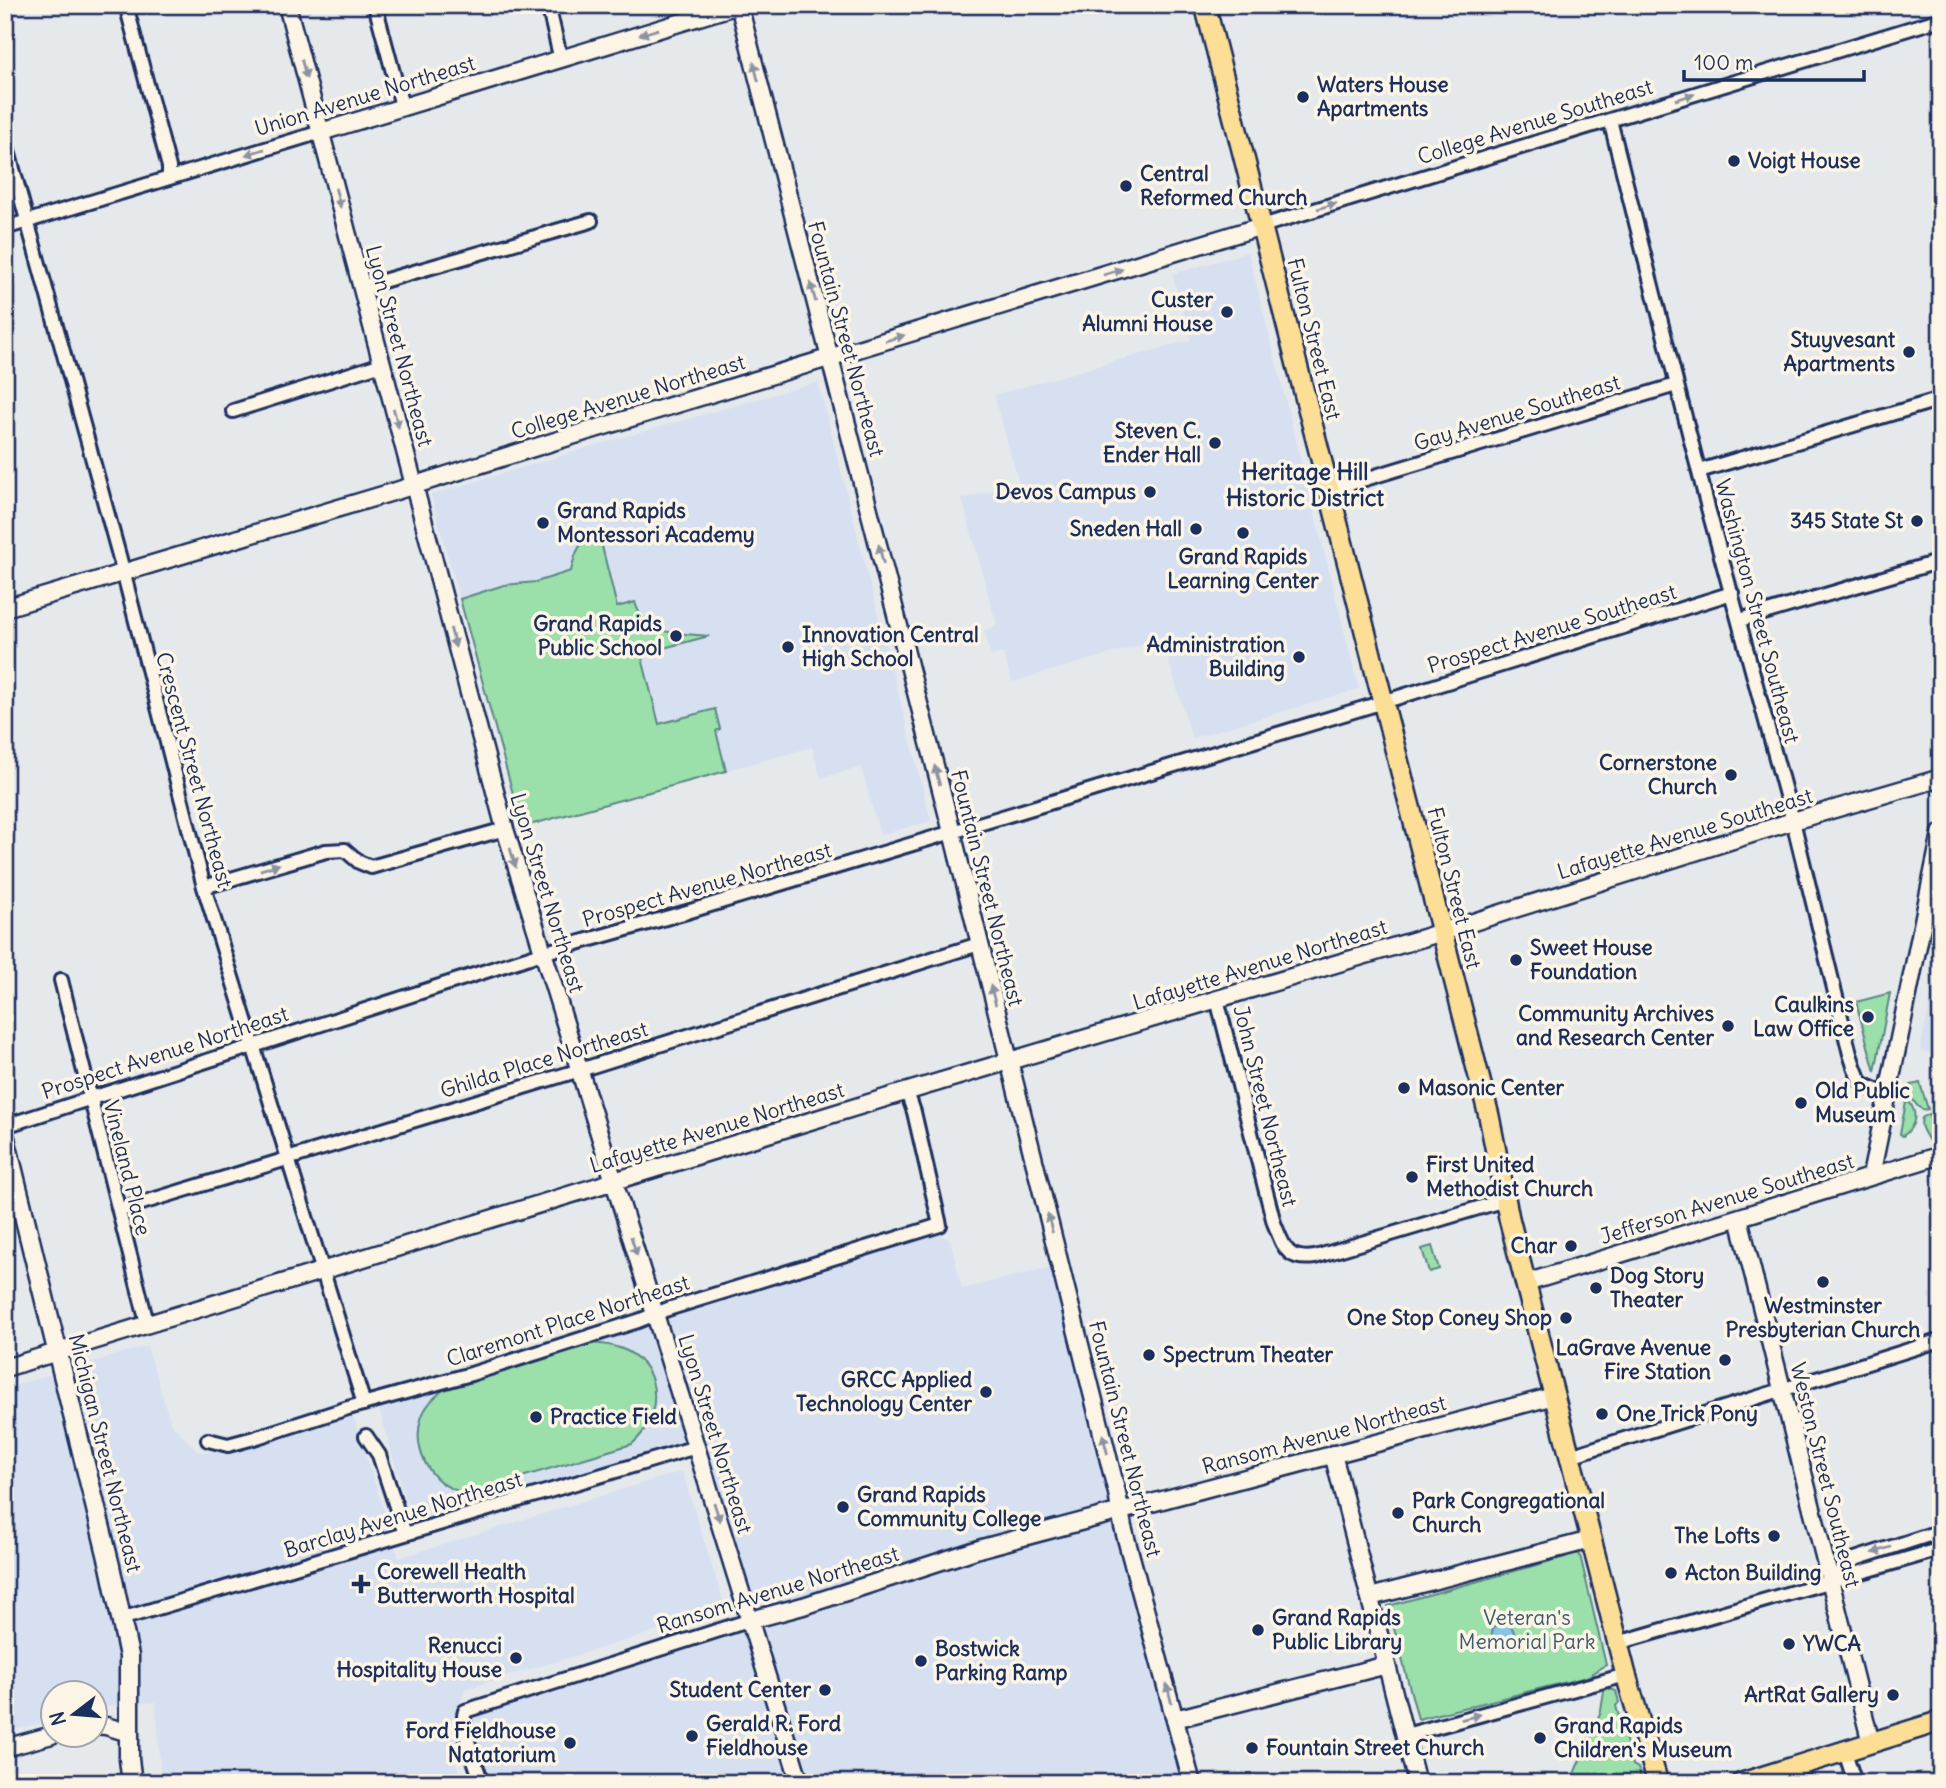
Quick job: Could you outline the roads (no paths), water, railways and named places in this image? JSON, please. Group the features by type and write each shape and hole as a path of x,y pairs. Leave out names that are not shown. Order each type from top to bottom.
{"main road":[{"name":"Fulton Street East","path":"1205,5 1491,1125 1505,1200 1554,1396 1626,1675 1658,1783"},
{"name":"Michigan Street Northeast","path":"5,1138 110,1566 129,1656 132,1783"},
{"path":"1742,1783 1941,1721"}],"street":[{"path":"126,5 169,167 169,178"},
{"name":"Lyon Street Northeast","path":"287,5 505,829 800,1783"},
{"path":"375,5 402,106"},
{"path":"548,5 561,60"},
{"name":"Union Avenue Northeast","path":"5,228 738,5"},
{"name":"Fountain Street Northeast","path":"738,5 952,832 1120,1510 1192,1783"},
{"name":"College Avenue Southeast","path":"1262,226 1941,19"},
{"name":"Washington Street Southeast","path":"1610,120 1676,385 1793,821 1856,1073 1859,1082 1867,1088 1887,1094"},
{"name":"Crescent Street Northeast","path":"5,140 124,573 204,887 364,1404"},
{"path":"362,287 591,221"},
{"name":"College Avenue Northeast","path":"5,608 1262,226"},
{"path":"233,411 382,364"},
{"name":"Gay Avenue Southeast","path":"1329,490 1676,385"},
{"path":"1699,471 1941,399"},
{"path":"1740,620 1941,561"},
{"name":"Prospect Avenue Southeast","path":"1383,702 1732,593"},
{"name":"Prospect Avenue Northeast","path":"5,1126 542,953 1383,702"},
{"name":"Lafayette Avenue Southeast","path":"1442,932 1793,821 1941,778"},
{"path":"204,887 326,851 345,850 359,862 371,866 505,829"},
{"path":"1871,1176 1941,834"},
{"name":"Lafayette Avenue Northeast","path":"5,1368 906,1092 1442,932"},
{"name":"Ghilda Place Northeast","path":"119,1210 580,1070 979,944"},
{"name":"Vineland Place","path":"61,980 147,1323"},
{"name":"John Street Northeast","path":"1217,999 1274,1223 1283,1245 1292,1256 1301,1259 1315,1257 1505,1200"},
{"name":"Claremont Place Northeast","path":"208,1440 228,1446 471,1374 940,1225 914,1112 906,1092"},
{"name":"Jefferson Avenue Southeast","path":"1526,1283 1941,1155"},
{"name":"Weston Street Southeast","path":"1739,1217 1871,1743"},
{"path":"1570,1456 1941,1339"},
{"name":"Ransom Avenue Northeast","path":"482,1783 465,1727 464,1713 982,1548 1554,1396"},
{"path":"366,1436 379,1455 405,1534"},
{"name":"Barclay Avenue Northeast","path":"121,1619 696,1447"},
{"path":"1333,1454 1418,1783"},
{"path":"1830,1581 1855,1559 1941,1531"},
{"path":"1370,1597 1591,1539"},
{"path":"1618,1643 1941,1549"},
{"path":"1175,1719 1387,1665"},
{"path":"1406,1735 1626,1675"},
{"path":"108,1727 129,1733"},
{"path":"5,1748 38,1739"},
{"path":"1845,1752 1855,1783"}],"water":[{"path":"1503,1623 1511,1626 1514,1634 1511,1642 1503,1645 1495,1642 1492,1634 1495,1626"}],"place":[{"name":"Waters House Apartments","path":"1303,97"},
{"name":"Voigt House","path":"1734,161"},
{"name":"Central Reformed Church","path":"1126,186"},
{"name":"Custer Alumni House","path":"1227,312"},
{"name":"Stuyvesant Apartments","path":"1909,352"},
{"name":"Steven C. Ender Hall","path":"1215,443"},
{"name":"Devos Campus","path":"1150,492"},
{"name":"345 State St","path":"1917,521"},
{"name":"Grand Rapids Montessori Academy","path":"543,523"},
{"name":"Sneden Hall","path":"1196,529"},
{"name":"Grand Rapids Learning Center","path":"1243,533"},
{"name":"Grand Rapids Public School","path":"676,636"},
{"name":"Innovation Central High School","path":"788,647"},
{"name":"Administration Building","path":"1299,657"},
{"name":"Cornerstone Church","path":"1731,775"},
{"name":"Sweet House Foundation","path":"1516,960"},
{"name":"Caulkins Law Office","path":"1868,1017"},
{"name":"Community Archives and Research Center","path":"1728,1026"},
{"name":"Masonic Center","path":"1404,1088"},
{"name":"Old Public Museum","path":"1801,1103"},
{"name":"First United Methodist Church","path":"1412,1177"},
{"name":"Char","path":"1571,1246"},
{"name":"Westminster Presbyterian Church","path":"1823,1282"},
{"name":"Dog Story Theater","path":"1596,1288"},
{"name":"One Stop Coney Shop","path":"1566,1318"},
{"name":"Spectrum Theater","path":"1149,1355"},
{"name":"LaGrave Avenue Fire Station","path":"1725,1360"},
{"name":"GRCC Applied Technology Center","path":"986,1392"},
{"name":"One Trick Pony","path":"1602,1414"},
{"name":"Practice Field","path":"536,1417"},
{"name":"Grand Rapids Community College","path":"843,1507"},
{"name":"Park Congregational Church","path":"1398,1513"},
{"name":"The Lofts","path":"1774,1536"},
{"name":"Acton Building","path":"1671,1573"},
{"name":"Corewell Health Butterworth Hospital","path":"361,1584"},
{"name":"Grand Rapids Public Library","path":"1258,1630"},
{"name":"YWCA","path":"1789,1644"},
{"name":"Renucci Hospitality House","path":"516,1658"},
{"name":"Bostwick Parking Ramp","path":"921,1661"},
{"name":"Student Center","path":"825,1690"},
{"name":"ArtRat Gallery","path":"1893,1695"},
{"name":"Gerald R. Ford Fieldhouse","path":"692,1736"},
{"name":"Grand Rapids Children's Museum","path":"1540,1738"},
{"name":"Ford Fieldhouse Natatorium","path":"570,1743"},
{"name":"Fountain Street Church","path":"1252,1748"}],"district":[{"name":"Heritage Hill Historic District","path":"1305,485"}],"park label":[{"name":"Veteran's Memorial Park","path":"1527,1630"}]}
